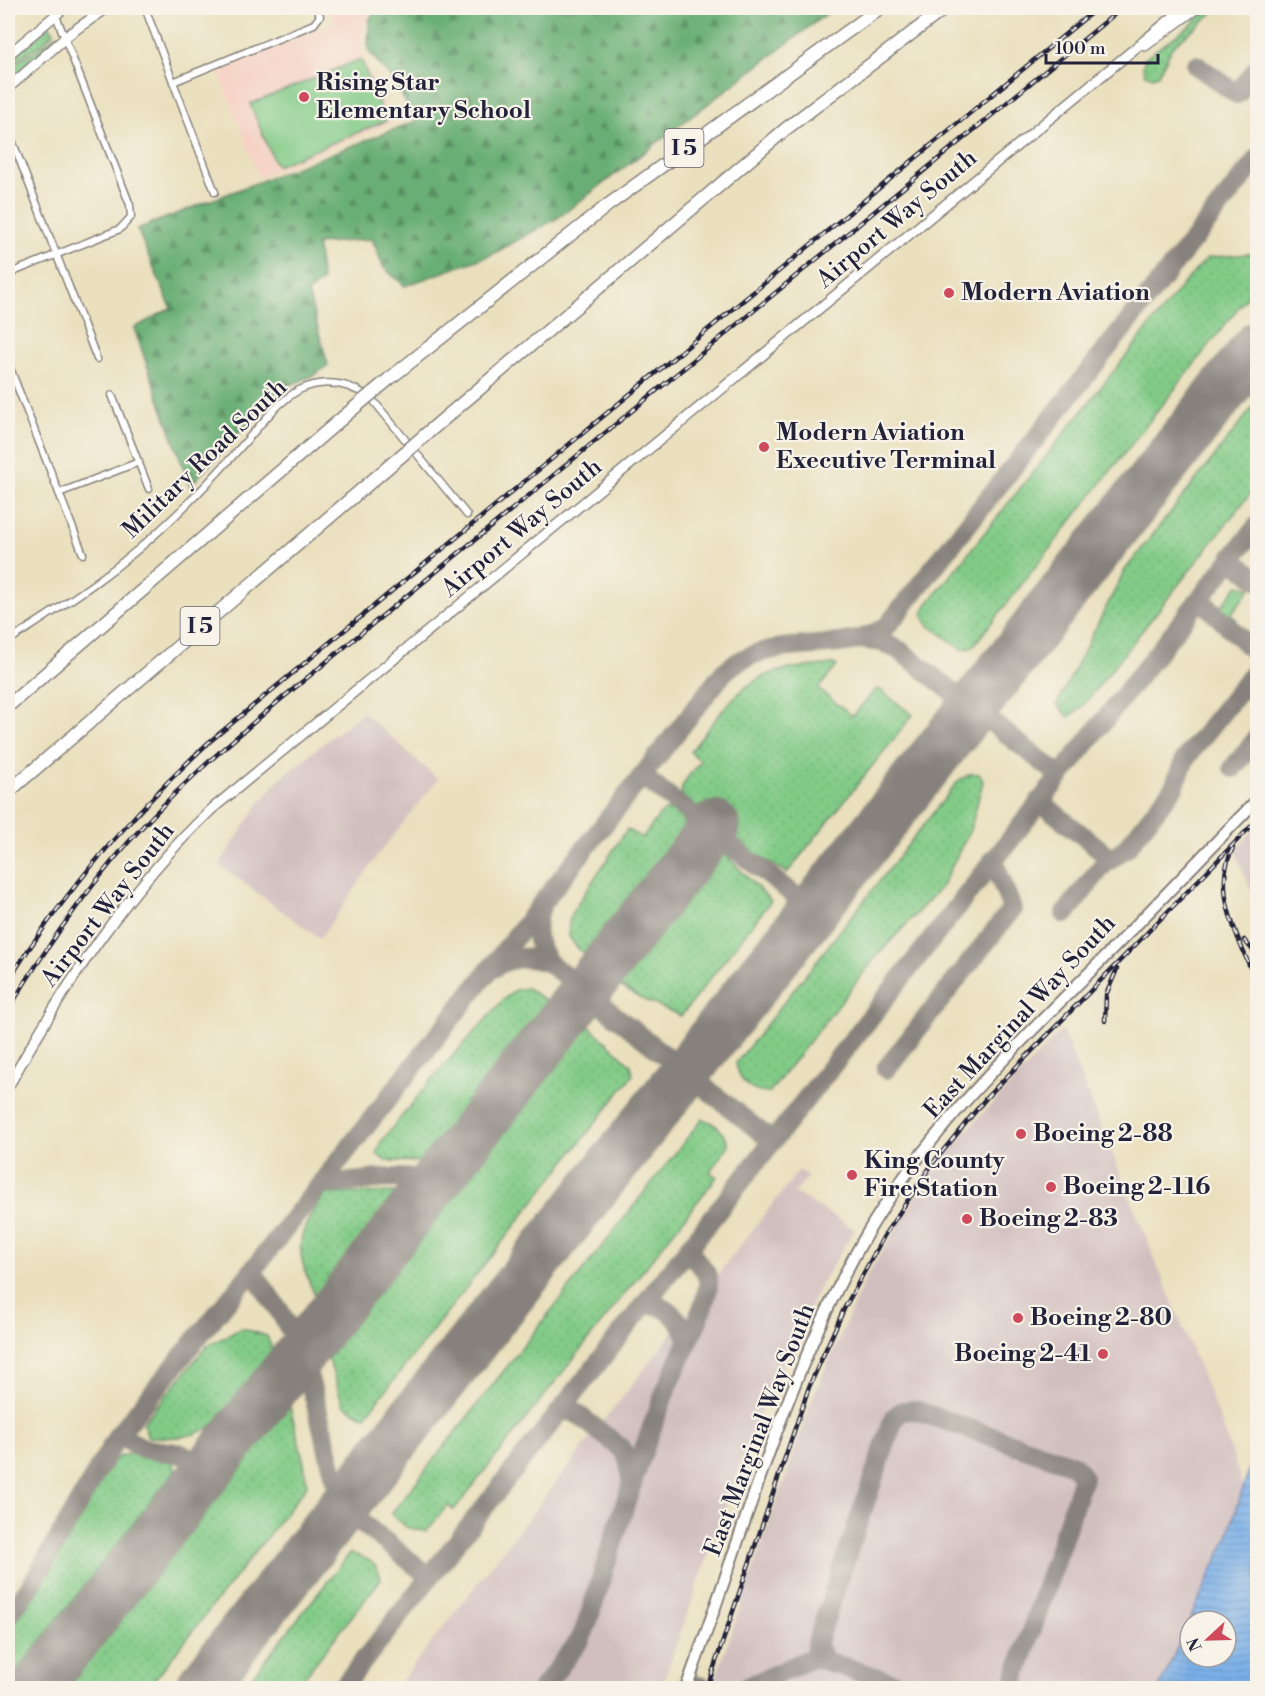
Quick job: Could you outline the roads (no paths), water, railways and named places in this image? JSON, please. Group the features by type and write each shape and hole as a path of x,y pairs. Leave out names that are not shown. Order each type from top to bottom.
{"highway":[{"name":"I 5","path":"8,706 389,380 608,205 880,8"},
{"name":"I 5","path":"8,792 786,128 945,8"}],"main road":[{"path":"8,55 54,11 64,8"},
{"path":"8,88 64,40 107,8"},
{"name":"Airport Way South","path":"8,1087 54,1007 115,919 180,841 212,809 1184,8"},
{"name":"Airport Way South","path":"1125,58 1163,35 1197,8"},
{"name":"East Marginal Way South","path":"687,1689 784,1413 817,1331 866,1235 903,1179 948,1121 1002,1059 1257,799"}],"street":[{"path":"145,8 216,192"},
{"path":"173,82 314,24 320,16 317,8"},
{"path":"8,274 124,227 131,217 130,206 54,11"},
{"path":"8,130 97,359"},
{"path":"8,363 83,554"},
{"name":"Military Road South","path":"8,641 83,593 138,551 176,515 289,397 314,385 340,384 356,388 372,399 467,515"},
{"path":"112,395 149,489"},
{"path":"58,493 139,462"}],"water":[{"path":"1257,1445 1257,1688 1159,1688 1178,1646 1178,1669 1238,1669 1238,1609 1195,1609 1227,1538"}],"railway":[{"path":"8,981 29,948 100,856 152,798 208,743 1097,8"},
{"path":"8,1010 55,937 126,844 211,760 280,700 1122,8"},
{"path":"707,1688 809,1387 844,1309 885,1234 933,1163 987,1097 1258,819"},
{"path":"1233,848 1227,865 1226,899 1236,934 1257,984"},
{"path":"1244,940 1258,956"},
{"path":"1105,1021 1106,995 1117,969"}],"place":[{"name":"Rising Star Elementary School","path":"304,97"},
{"name":"Modern Aviation","path":"949,293"},
{"name":"Modern Aviation Executive Terminal","path":"764,447"},
{"name":"Boeing 2-88","path":"1021,1134"},
{"name":"King County Fire Station","path":"852,1175"},
{"name":"Boeing 2-116","path":"1051,1187"},
{"name":"Boeing 2-83","path":"967,1219"},
{"name":"Boeing 2-80","path":"1018,1318"},
{"name":"Boeing 2-41","path":"1103,1354"}]}
